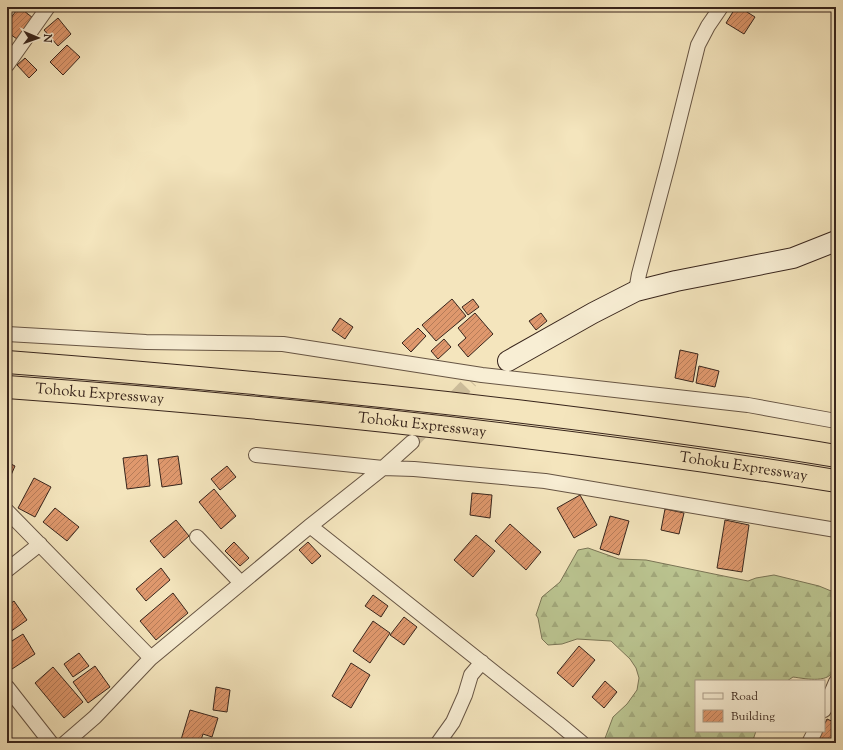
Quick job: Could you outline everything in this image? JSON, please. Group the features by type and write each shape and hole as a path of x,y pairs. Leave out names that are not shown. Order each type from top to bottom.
{"highway":[{"name":"Tohoku Expressway","path":"7,362 198,378 429,401 738,440 836,456"},
{"name":"Tohoku Expressway","path":"7,387 314,414 555,440 836,481"}],"street":[{"path":"7,65 48,7"},
{"path":"636,291 639,274 698,45 708,26 721,7"},
{"path":"477,378 592,313 636,291 676,281 793,258 836,241"},
{"path":"7,334 138,341 283,344 477,378 748,404 836,421"},
{"path":"72,741 151,658 310,526 383,468 412,442"},
{"path":"256,455 383,468 414,469 545,481 836,530"},
{"path":"7,511 151,658"},
{"path":"310,526 582,743"},
{"path":"197,537 241,583"},
{"path":"7,570 40,544"},
{"path":"438,743 453,722 465,695 471,675 482,662"},
{"path":"825,708 836,682"},
{"path":"7,687 51,743"},
{"path":"809,743 814,732"}],"green space":[{"path":"588,548 619,559 646,560 748,581 774,575 819,586 836,593 836,668 833,673 818,679 793,677 788,680 695,680 695,732 756,732 752,743 605,743 604,741 613,717 627,704 637,690 639,678 636,668 630,659 611,641 577,639 562,644 548,645 542,639 538,618 536,615 542,597 560,582 578,550"}],"building":[{"path":"19,7 33,18 17,39 7,32 7,23"},
{"path":"736,7 739,7 755,17 744,34 726,23"},
{"path":"58,18 71,34 58,46 44,30"},
{"path":"67,45 80,57 63,75 50,62"},
{"path":"25,58 37,70 29,78 17,65"},
{"path":"452,299 466,316 436,341 422,325"},
{"path":"473,299 479,307 468,315 462,307"},
{"path":"475,313 493,334 468,357 458,345 466,338 458,328"},
{"path":"541,313 547,321 536,330 529,321"},
{"path":"340,318 353,327 345,339 332,330"},
{"path":"418,328 426,336 411,352 402,343"},
{"path":"444,339 451,347 438,359 431,351"},
{"path":"680,350 698,354 693,382 675,378"},
{"path":"699,366 719,371 715,387 696,383"},
{"path":"147,455 150,486 127,489 123,458"},
{"path":"178,456 182,484 162,487 158,459"},
{"path":"7,462 15,466 8,482 7,482"},
{"path":"227,466 236,477 220,490 211,479"},
{"path":"34,478 51,487 35,517 18,508"},
{"path":"214,489 236,516 221,529 199,502"},
{"path":"472,493 492,495 490,518 470,515"},
{"path":"580,495 597,525 574,538 557,508"},
{"path":"55,508 79,527 67,541 43,522"},
{"path":"665,509 684,513 679,534 661,530"},
{"path":"610,516 629,521 619,555 600,549"},
{"path":"176,520 189,536 164,558 150,541"},
{"path":"725,520 749,525 742,572 717,568"},
{"path":"510,524 541,552 526,570 495,541"},
{"path":"476,535 495,551 473,577 454,560"},
{"path":"234,542 249,558 240,566 225,551"},
{"path":"308,542 321,556 312,564 299,550"},
{"path":"161,568 170,580 146,601 136,589"},
{"path":"173,593 188,613 156,640 140,621"},
{"path":"373,595 388,606 381,617 365,606"},
{"path":"14,601 27,620 7,634 7,606"},
{"path":"404,617 417,627 404,645 390,635"},
{"path":"373,621 390,633 370,663 353,651"},
{"path":"23,634 35,654 9,671 7,668 7,644"},
{"path":"579,646 595,660 573,687 557,673"},
{"path":"79,653 89,666 73,677 64,664"},
{"path":"351,663 370,675 351,708 332,696"},
{"path":"95,666 110,687 88,703 73,682"},
{"path":"53,667 83,702 64,718 35,683"},
{"path":"605,681 617,692 604,708 592,697"},
{"path":"216,687 230,690 227,712 213,710"},
{"path":"190,710 218,718 212,737 203,734 200,743 180,743"},
{"path":"827,719 836,723 836,743 816,743 821,732 825,732 825,723"}],"tunnel":[{"path":"412,442 471,381"}]}
